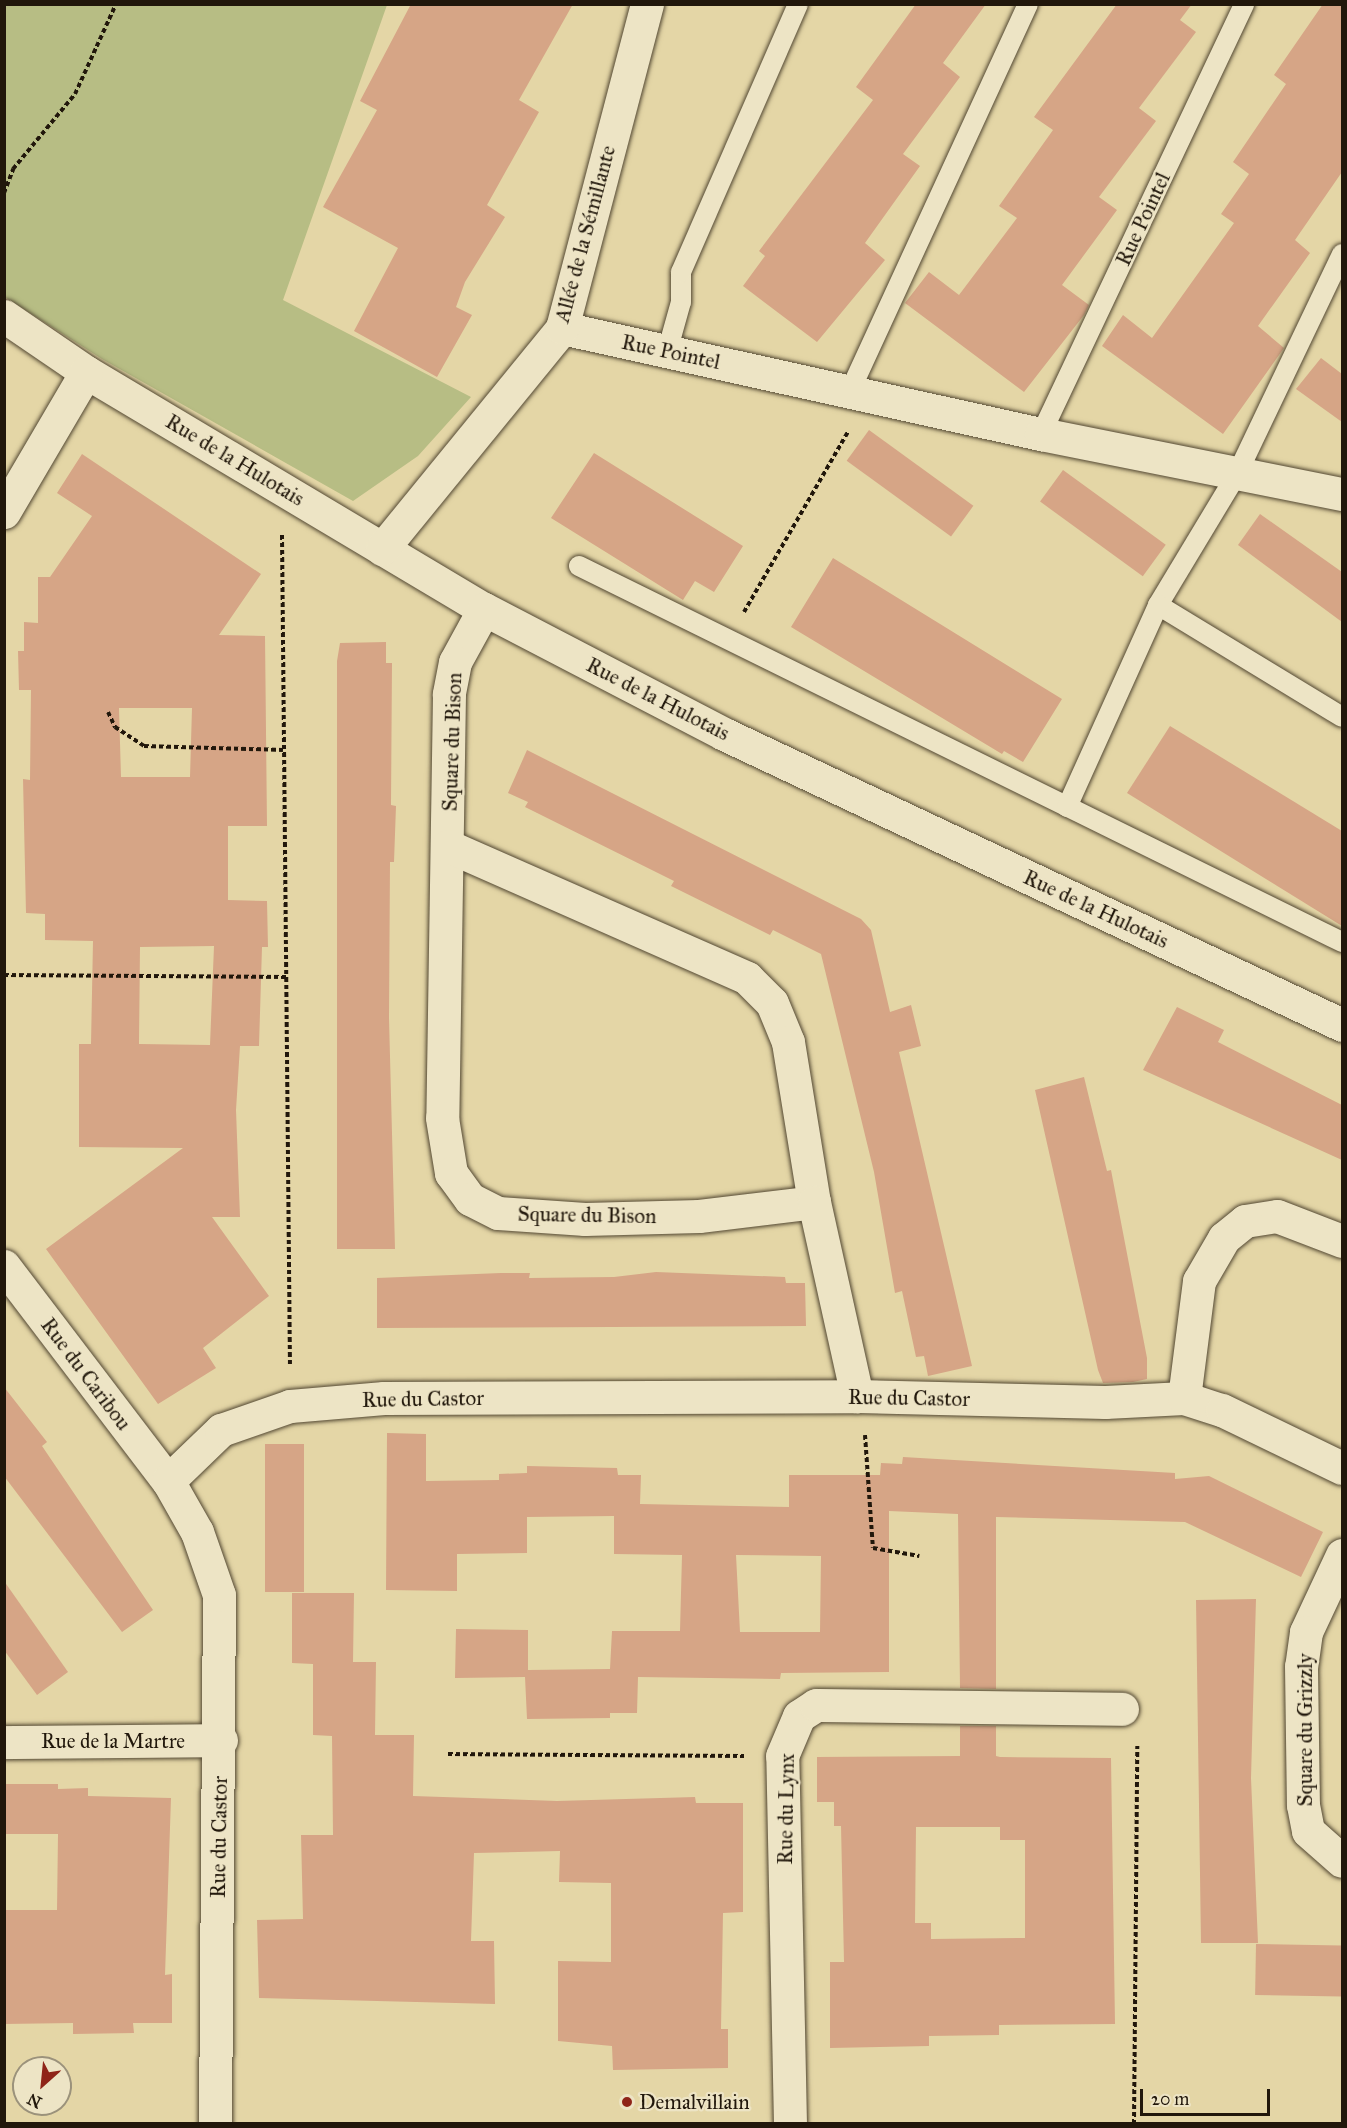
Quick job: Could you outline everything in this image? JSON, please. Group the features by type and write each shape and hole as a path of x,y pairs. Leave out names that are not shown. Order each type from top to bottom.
{"street":[{"name":"Allée de la Sémillante","path":"382,549 562,328 647,4"},
{"name":"Rue de la Hulotais","path":"4,316 86,372 484,609 724,734 1342,1025"},
{"name":"Rue Pointel","path":"562,328 1041,434 1342,494"},
{"path":"4,512 86,372"},
{"name":"Square du Bison","path":"484,609 455,662 449,694 442,1118 451,1173 470,1199 498,1213 585,1219 699,1216 814,1202"},
{"path":"448,846 747,978 772,1003 788,1042 814,1202 857,1396"},
{"path":"1184,1398 1199,1281 1224,1238 1245,1221 1276,1216 1342,1241"},
{"name":"Rue du Caribou","path":"4,1266 168,1481"},
{"name":"Rue du Castor","path":"215,2124 221,1740 219,1595 197,1532 168,1481 221,1430 290,1406 384,1398 857,1396 1105,1402 1184,1398 1222,1410 1342,1468"},
{"name":"Square du Grizzly","path":"1342,1555 1306,1632 1300,1666 1303,1805 1308,1831 1342,1862"},
{"name":"Rue du Lynx","path":"790,2124 782,1756 799,1716 816,1705 1122,1709"},
{"name":"Rue de la Martre","path":"4,1742 221,1740"}],"lane":[{"path":"667,352 681,302 681,272 798,4"},
{"path":"850,391 1028,4"},
{"name":"Rue Pointel","path":"1041,434 1244,4"},
{"path":"1067,807 1158,605 1237,474 1342,254"},
{"path":"579,566 1342,942"},
{"path":"1158,605 1342,717"}],"path":[{"path":"4,194 13,169 75,94 116,4"},
{"path":"728,639 850,429 850,391"},
{"path":"290,1406 280,538 304,501"},
{"path":"108,712 115,727 144,746 283,750"},
{"path":"4,975 286,976"},
{"path":"857,1396 870,1461 873,1548 919,1556"},
{"path":"1122,1709 1137,1743 1134,2124"},
{"path":"448,1754 782,1756"}],"green space":[{"path":"4,5 387,5 283,300 471,397 418,456 353,501 102,359 5,297"}],"building":[{"path":"411,4 573,4 519,100 539,112 487,205 505,217 465,282 456,307 472,315 437,377 354,331 398,248 323,207 377,110 360,101"},
{"path":"916,4 986,4 943,63 960,77 903,154 920,166 865,243 885,260 817,342 743,286 765,256 759,251 873,100 856,87"},
{"path":"1117,4 1192,4 1180,20 1196,32 1139,108 1156,121 1099,197 1117,210 1062,285 1089,305 1084,315 1024,392 905,303 929,272 959,295 1017,218 999,206 1053,130 1034,117"},
{"path":"1323,4 1342,4 1342,172 1295,240 1310,253 1258,326 1284,348 1223,434 1102,346 1123,315 1152,338 1234,223 1221,214 1249,174 1233,162 1286,84 1274,75"},
{"path":"1321,358 1342,374 1342,422 1296,389"},
{"path":"869,430 973,506 951,537 847,461"},
{"path":"594,453 743,546 714,592 695,581 683,600 551,518"},
{"path":"82,454 261,574 219,635 265,636 267,826 228,826 228,900 267,901 268,947 262,947 259,1046 240,1046 236,1110 240,1217 212,1217 269,1296 203,1348 216,1368 158,1404 46,1249 183,1148 79,1147 79,1044 91,1044 93,941 45,940 45,914 26,913 23,779 30,780 31,690 19,690 18,651 24,651 24,622 38,623 38,577 50,577 92,516 57,493","holes":["119,708 192,708 190,777 121,777","214,946 210,1045 139,1044 140,947"]},
{"path":"1063,470 1166,545 1143,576 1040,502"},
{"path":"1260,514 1342,572 1342,622 1238,545"},
{"path":"833,558 1062,699 1023,762 1004,751 1002,754 791,627"},
{"path":"386,642 386,663 392,663 391,805 396,806 394,862 390,862 389,1018 395,1249 337,1249 337,661 340,643"},
{"path":"1170,726 1342,831 1342,926 1127,793"},
{"path":"527,750 861,919 871,930 890,1012 911,1005 921,1046 899,1052 972,1366 928,1376 924,1356 916,1357 902,1291 895,1293 874,1172 821,954 773,930 770,935 671,886 674,881 525,807 528,802 508,793"},
{"path":"1177,1007 1224,1030 1218,1042 1342,1105 1342,1160 1143,1070"},
{"path":"1084,1077 1107,1171 1111,1170 1147,1358 1147,1379 1133,1382 1103,1383 1098,1370 1035,1090"},
{"path":"656,1272 785,1277 786,1283 805,1283 806,1326 377,1328 377,1278 501,1273 530,1273 529,1278 614,1277"},
{"path":"4,1387 47,1442 42,1446 153,1610 122,1632 4,1476"},
{"path":"387,1433 426,1434 426,1481 499,1480 499,1474 527,1473 527,1466 617,1468 618,1475 641,1475 640,1504 789,1507 789,1475 880,1475 881,1463 902,1464 903,1457 1175,1473 1175,1479 1209,1476 1323,1532 1301,1577 1185,1522 996,1517 996,1689 960,1688 958,1514 889,1511 889,1672 781,1673 780,1679 638,1677 637,1713 610,1713 610,1718 527,1719 525,1677 455,1678 456,1629 528,1630 528,1670 610,1669 612,1631 680,1631 682,1555 614,1554 614,1516 527,1517 527,1553 457,1554 457,1591 386,1590","holes":["736,1555 821,1556 820,1632 740,1632"]},
{"path":"265,1444 304,1444 304,1592 265,1592"},
{"path":"4,1581 68,1672 37,1695 4,1650"},
{"path":"292,1593 354,1593 353,1662 376,1662 375,1735 414,1735 413,1796 557,1801 695,1797 696,1803 743,1803 743,1912 723,1913 721,2029 728,2029 728,2068 613,2070 612,2046 558,2041 558,1961 611,1962 611,1883 559,1882 560,1851 474,1853 471,1941 494,1941 495,2004 259,1998 257,1920 303,1919 301,1835 333,1835 332,1736 313,1735 313,1664 292,1663"},
{"path":"1256,1599 1251,1778 1258,1943 1201,1943 1196,1600"},
{"path":"960,1726 996,1726 996,1756 1111,1758 1115,2024 999,2025 999,2035 929,2036 929,2046 830,2048 830,1962 844,1962 841,1826 834,1826 834,1802 817,1802 817,1757 960,1756","holes":["916,1827 1000,1827 1000,1840 1025,1840 1025,1938 931,1939 931,1923 915,1923"]},
{"path":"4,1784 58,1784 58,1789 88,1788 88,1796 171,1798 165,1975 172,1974 172,2023 133,2023 134,2033 73,2034 73,2023 4,2024 4,1910 57,1910 58,1834 4,1834"},
{"path":"1256,1944 1342,1946 1341,1996 1255,1995"}],"place":[{"name":"Demalvillain","path":"627,2102"}]}
